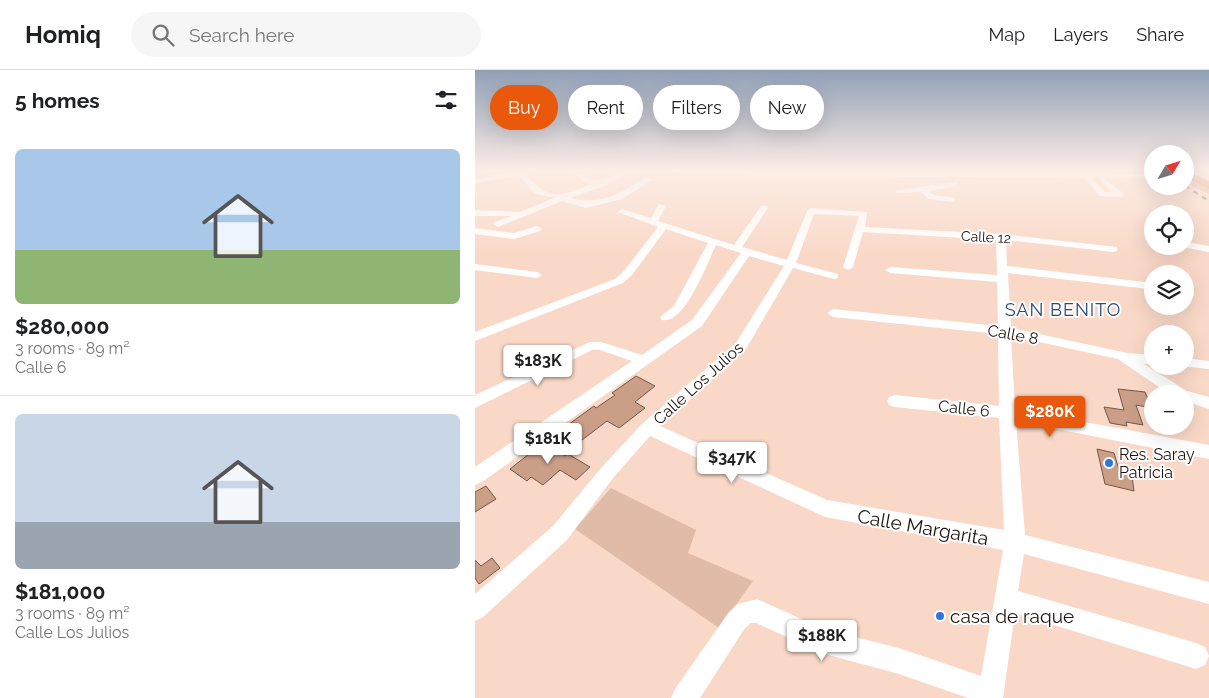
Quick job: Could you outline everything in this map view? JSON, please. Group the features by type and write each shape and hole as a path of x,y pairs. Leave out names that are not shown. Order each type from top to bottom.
{"street":[{"path":"498,224 562,199"},
{"path":"564,199 586,205 609,199"},
{"path":"947,199 952,200"},
{"path":"475,337 608,287 619,281 628,273 658,224 662,206"},
{"path":"475,477 697,323 741,251 764,208"},
{"path":"479,211 525,213"},
{"name":"Calle Los Julios","path":"475,609 560,533 607,473 648,428 741,346 790,265 811,211 861,212 863,215 859,229"},
{"path":"622,212 741,251 834,276"},
{"path":"475,231 514,236 537,228"},
{"path":"848,267 859,229"},
{"name":"Calle 12","path":"859,229 1001,237 1113,249"},
{"path":"684,698 737,620 746,612 757,611 825,642 899,661 990,696 1015,542 1007,413 1001,237"},
{"path":"666,317 679,308 713,242"},
{"path":"1194,246 1209,249"},
{"path":"475,267 537,275"},
{"path":"890,270 1003,274 1144,286"},
{"name":"Calle 8","path":"833,312 1005,331 1122,356 1167,385"},
{"path":"475,402 589,346 601,346 644,360"},
{"path":"1122,356 1144,359"},
{"path":"1194,364 1206,365"},
{"path":"1194,399 1209,403"},
{"name":"Calle 6","path":"895,400 1007,413 1209,452"},
{"name":"Calle Margarita","path":"648,428 825,508 1015,542 1209,593"},
{"path":"1006,599 1196,656"}],"shaded area":[{"path":"611,488 696,530 688,553 753,581 719,628 575,529"}],"building":[{"path":"636,376 655,386 635,402 645,408 619,428 607,421 578,443 558,432 594,406 596,408 615,395 612,393"},
{"path":"1118,389 1144,392 1144,406 1136,405 1143,425 1126,422 1127,426 1110,423 1104,407 1124,410"},
{"path":"544,442 565,456 568,454 590,467 576,480 560,470 543,485 531,477 527,481 510,469"},
{"name":"Res. Saray Patricia","path":"1097,449 1114,453 1120,473 1132,476 1134,491 1105,484"},
{"path":"486,486 496,499 475,512 475,492"},
{"path":"492,558 500,568 479,584 475,578 475,560 481,566"}],"place":[{"name":"Res. Saray Patricia","path":"1109,463"},
{"name":"casa de raque","path":"940,616"}],"district":[{"name":"SAN BENITO","path":"1063,310"}]}
